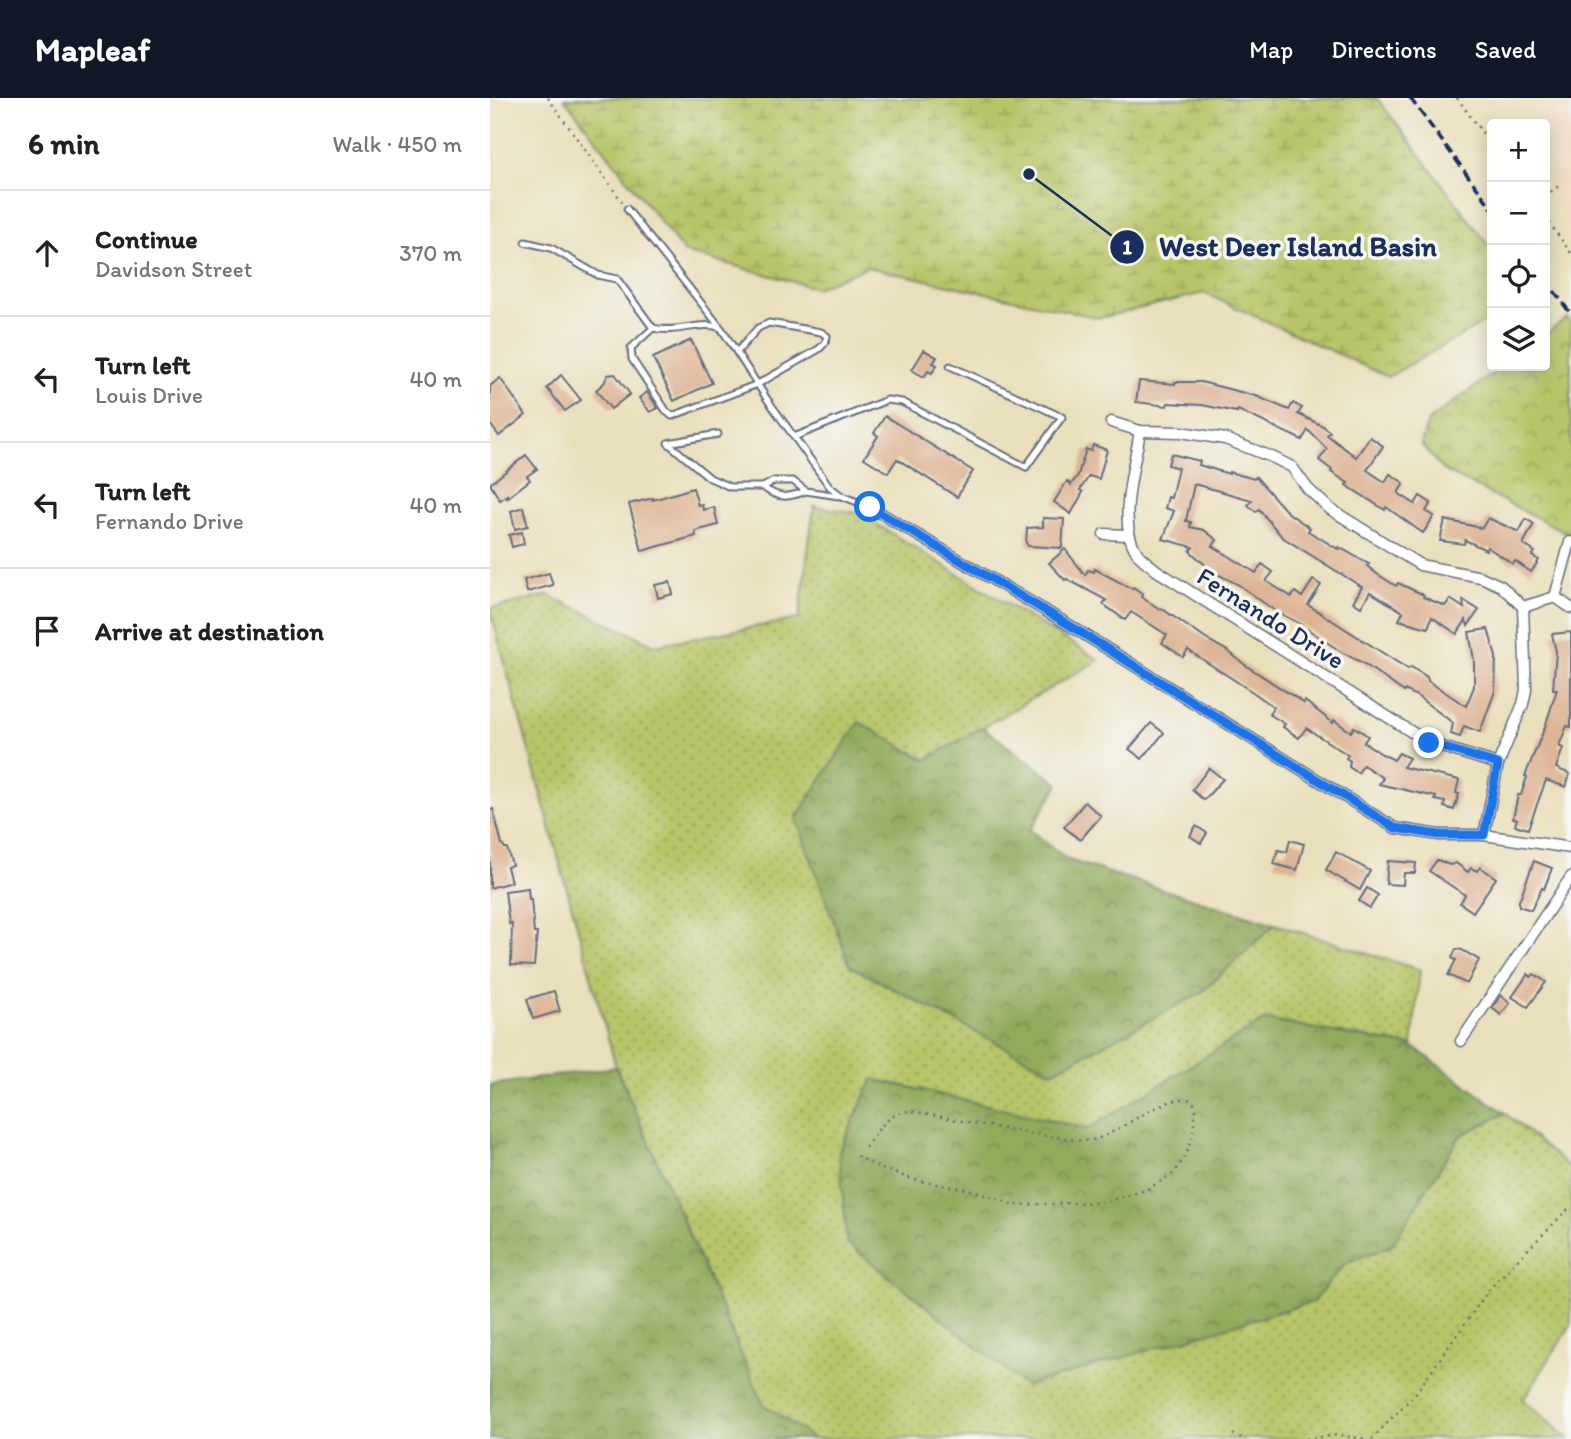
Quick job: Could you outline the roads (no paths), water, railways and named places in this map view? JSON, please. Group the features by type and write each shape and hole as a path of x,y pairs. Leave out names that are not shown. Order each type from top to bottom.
{"street":[{"path":"1111,422 1140,431 1181,432 1225,439 1272,457 1292,467 1308,489 1330,509 1420,565 1481,577 1500,586 1523,607 1526,690 1523,704 1498,764 1484,835"},
{"path":"1104,534 1128,535 1127,514 1140,431"},
{"path":"870,507 1061,620 1395,828 1439,835 1484,835 1571,848"},
{"name":"Fernando Drive","path":"1128,535 1137,553 1156,570 1429,743 1498,764"},
{"path":"1555,597 1570,542"},
{"path":"1523,607 1555,597"},
{"path":"1555,597 1571,608"},
{"path":"1461,1041 1571,877"}],"lane":[{"path":"627,209 721,328 830,487 842,496"},
{"path":"525,242 551,248 598,275 617,279 653,328 676,331 694,327 721,328"},
{"path":"653,328 631,348 632,359 672,416 758,384 819,349 827,336 821,332 769,323 758,328 737,352"},
{"path":"794,436 887,400 902,402 1026,467 1062,416 950,366"},
{"path":"718,434 668,443 710,478 730,487 763,487 774,481 793,481 806,491 842,496 870,507"},
{"path":"763,487 774,496 794,496 806,491"}],"railway":[{"path":"1410,98 1487,201"},
{"path":"1550,286 1571,314"}],"place":[{"name":"West Deer Island Basin","path":"1029,174"}]}
